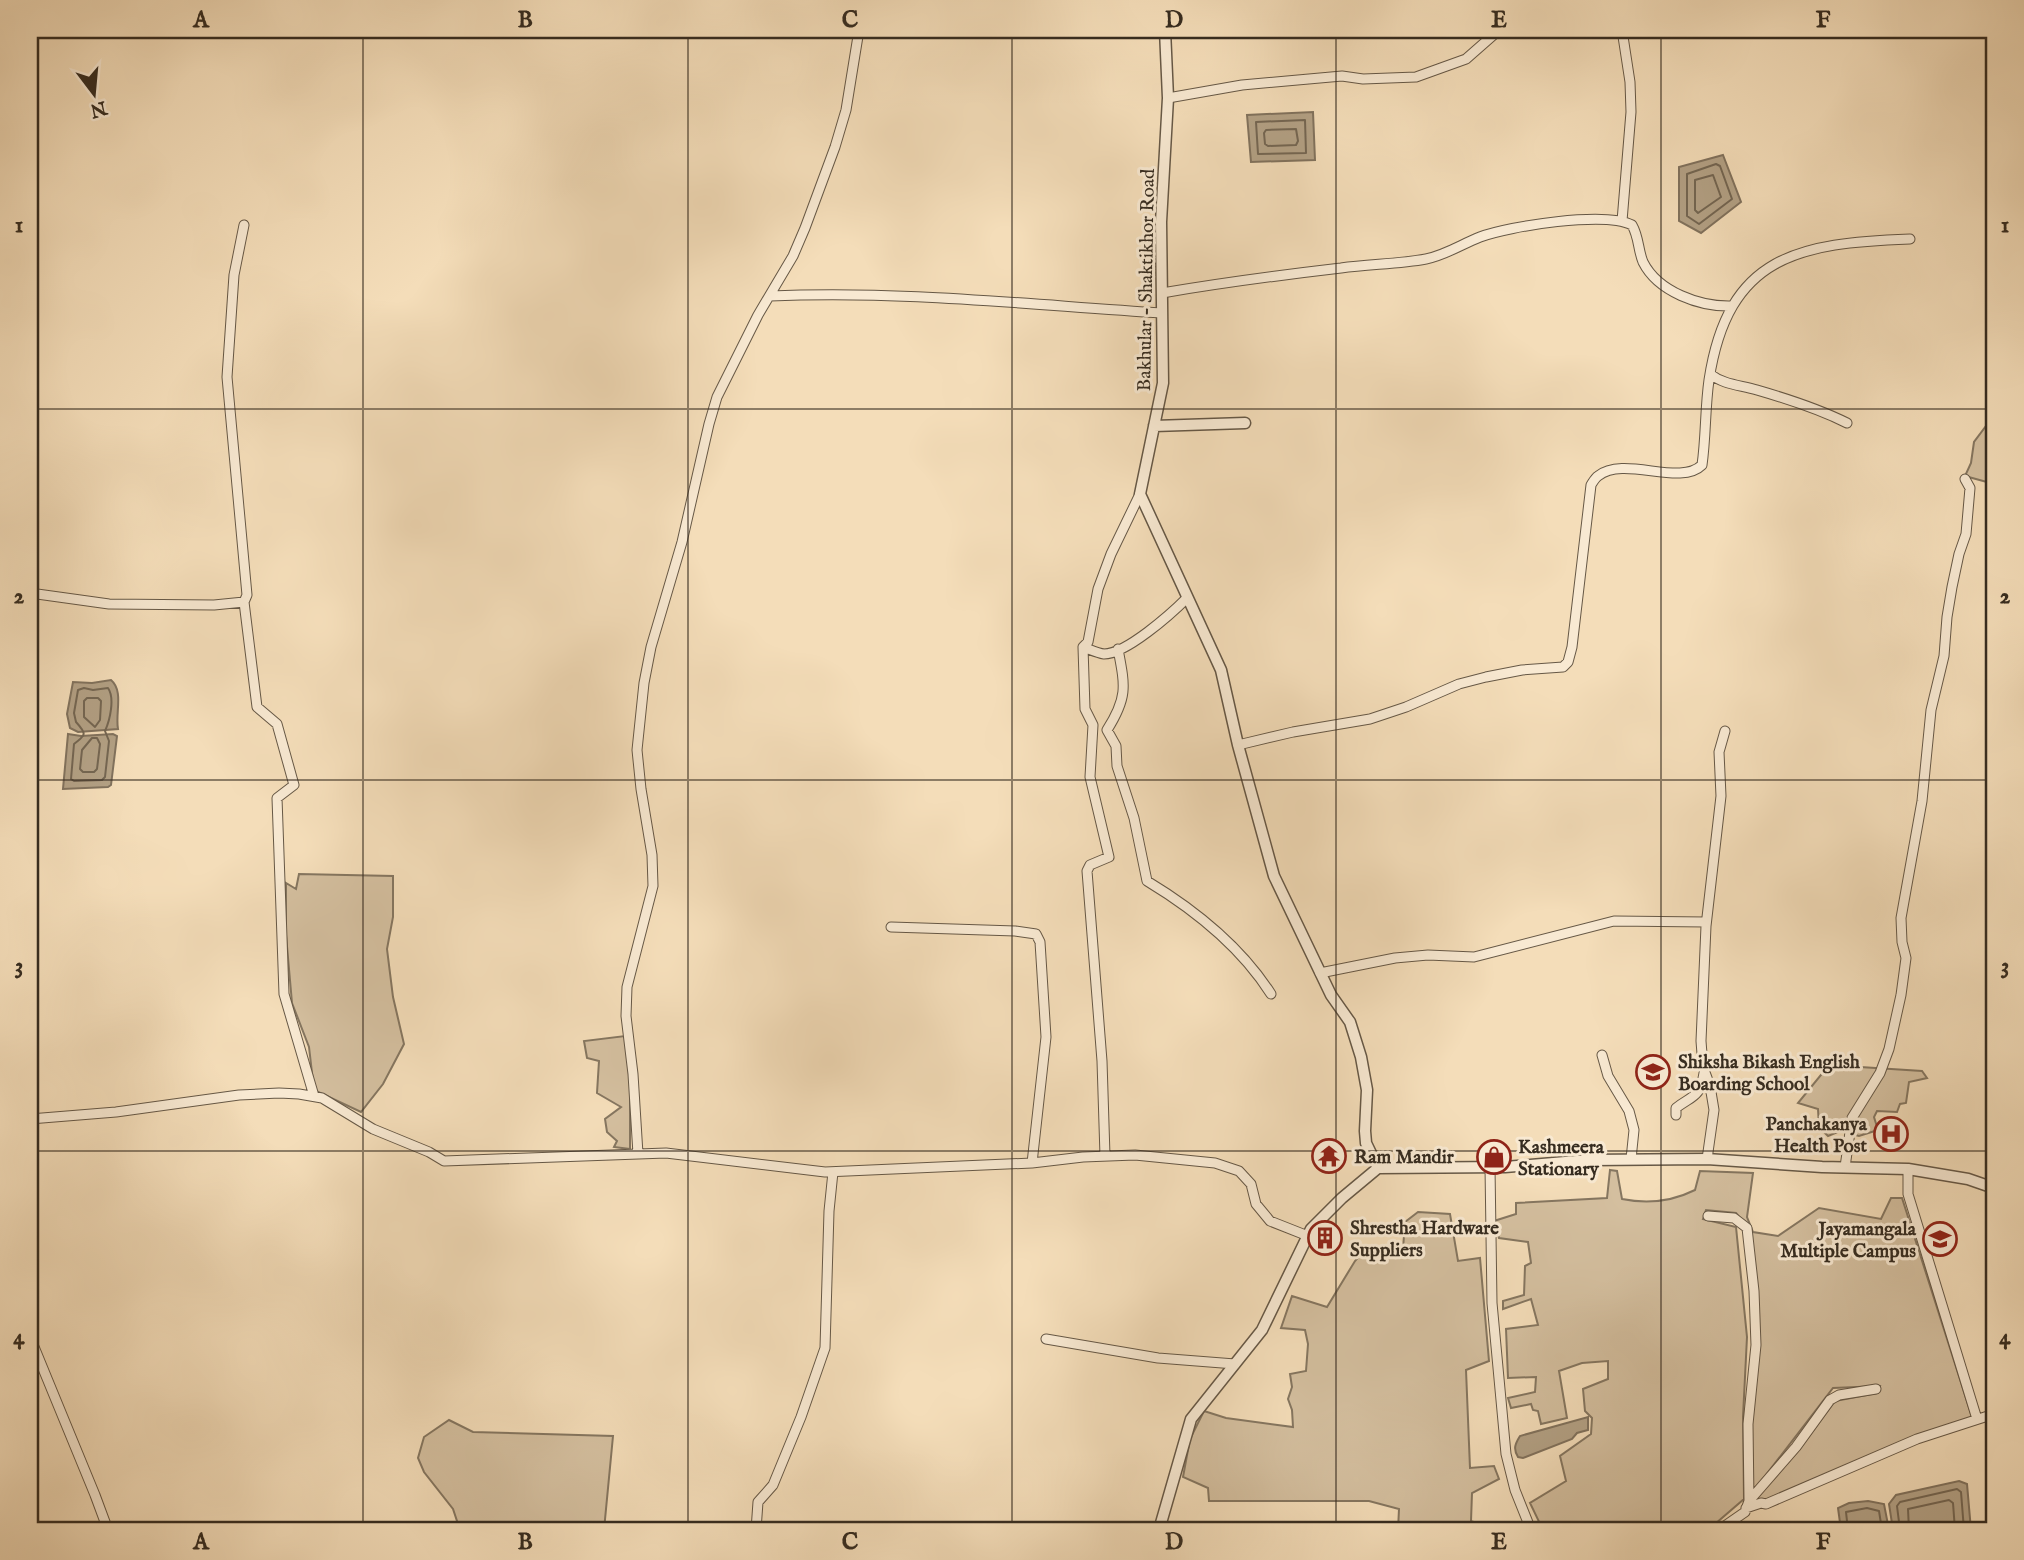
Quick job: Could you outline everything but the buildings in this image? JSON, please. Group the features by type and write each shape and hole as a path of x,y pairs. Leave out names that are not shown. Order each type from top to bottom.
{"street":[{"path":"638,1154 633,1074 625,1016 627,988 653,886 651,845 637,750 643,683 682,542 717,397 758,315 797,246 835,147 846,110 859,30"},
{"name":"Bakhular - Shaktikhor Road","path":"1140,494 1163,383 1161,222 1168,98 1165,30"},
{"path":"1168,98 1242,85 1329,77 1416,77 1466,59 1499,30"},
{"path":"1622,30 1630,82 1631,112 1622,221"},
{"path":"1162,293 1298,273 1424,259 1451,252 1481,237 1541,224 1592,220 1622,221 1632,225 1643,262 1660,284 1680,295 1732,306"},
{"path":"244,225 234,275 227,377 247,594 244,602 257,707 277,724 294,785 277,798 284,994 314,1096"},
{"path":"1238,745 1378,717 1459,684 1486,677 1522,670 1563,667 1568,662 1572,647 1591,485 1598,476 1613,470 1690,473 1702,465 1710,374 1723,326 1732,306 1745,288 1765,269 1789,257 1842,244 1910,239"},
{"path":"771,296 926,299 1162,313"},
{"path":"1710,374 1721,382 1779,396 1828,413 1847,423"},
{"path":"1154,426 1245,423"},
{"path":"1845,1167 1853,1118 1880,1073 1889,1049 1901,995 1906,958 1901,918 1922,801 1931,710 1944,656 1952,587 1966,534 1970,488 1965,479"},
{"path":"1140,494 1221,670 1238,745 1274,876 1331,995 1350,1022 1361,1057 1367,1097 1366,1143 1378,1168"},
{"path":"1105,1156 1102,1061 1087,871 1090,865 1109,857 1090,777 1093,725 1084,709 1083,647 1088,642 1097,589 1140,494"},
{"path":"30,593 109,604 214,605 244,602"},
{"path":"1083,647 1105,654 1118,649 1140,638 1187,598"},
{"path":"1118,649 1125,690 1119,710 1107,730 1116,746 1117,766 1134,818 1147,881 1224,938 1262,980 1271,995"},
{"path":"1707,1159 1714,1110 1704,1071 1701,1041 1706,922 1721,796 1719,752 1725,731"},
{"path":"1320,973 1395,958 1428,955 1474,957 1614,921 1706,922"},
{"path":"891,927 1036,934 1040,942 1046,1037 1032,1163"},
{"path":"1602,1055 1608,1076 1629,1111 1634,1130 1631,1159"},
{"path":"1676,1115 1676,1108 1693,1099 1698,1093 1704,1071"},
{"path":"30,1119 279,1093 314,1096 350,1113 373,1129 444,1161 666,1153 833,1172 1032,1163 1135,1155 1215,1163 1239,1171 1251,1184 1256,1204 1270,1221 1308,1236"},
{"path":"1159,1530 1191,1419 1262,1330 1311,1229 1378,1168 1490,1167 1589,1160 1707,1159 1908,1169 1968,1180 1994,1188"},
{"path":"1490,1167 1492,1303 1506,1454 1515,1490 1531,1530"},
{"path":"1908,1169 1908,1195 1977,1419"},
{"path":"755,1530 758,1502 773,1485 825,1348 833,1172"},
{"path":"1708,1216 1734,1217 1747,1228 1754,1291 1756,1345 1748,1424 1747,1504 1745,1512 1719,1530"},
{"path":"30,1337 108,1530"},
{"path":"1046,1339 1158,1357 1235,1364"},
{"path":"1747,1504 1796,1447 1830,1400 1839,1395 1876,1389"},
{"path":"1747,1504 1766,1504 1917,1438 1994,1414"}],"shaded area":[{"path":"1986,426 1994,429 1994,484 1965,476 1971,463 1974,442"},
{"path":"299,874 393,876 393,917 387,949 393,997 404,1044 383,1084 361,1112 314,1090 309,1047 292,1003 286,935 286,883 296,889"},
{"path":"625,1036 630,1080 630,1149 614,1147 617,1141 607,1132 605,1119 621,1107 597,1093 599,1061 587,1058 584,1041"},
{"path":"1829,1065 1922,1071 1927,1078 1909,1082 1906,1103 1900,1104 1897,1112 1877,1111 1874,1117 1878,1130 1859,1136 1840,1131 1828,1136 1819,1127 1818,1109 1798,1103"},
{"path":"1610,1170 1617,1171 1622,1199 1641,1201 1669,1199 1695,1190 1700,1171 1753,1173 1747,1217 1753,1232 1778,1236 1819,1208 1881,1219 1891,1198 1902,1198 1972,1417 1766,1501 1752,1503 1798,1451 1835,1401 1878,1393 1880,1386 1833,1388 1752,1493 1751,1427 1759,1346 1750,1230 1736,1213 1706,1210 1703,1219 1736,1227 1747,1337 1743,1417 1744,1499 1708,1530 1543,1530 1530,1503 1566,1481 1560,1456 1591,1434 1592,1418 1585,1411 1583,1389 1608,1379 1608,1361 1582,1363 1559,1371 1567,1418 1541,1424 1538,1411 1533,1410 1531,1404 1511,1408 1508,1398 1535,1392 1536,1377 1508,1378 1506,1329 1538,1325 1531,1299 1503,1309 1503,1301 1524,1295 1525,1266 1531,1263 1528,1242 1499,1238 1494,1221 1516,1214 1516,1203 1607,1198"},
{"path":"1418,1212 1450,1214 1458,1261 1480,1258 1489,1361 1466,1370 1470,1468 1494,1466 1499,1479 1472,1493 1471,1521 1495,1530 1398,1530 1399,1509 1369,1501 1209,1501 1208,1488 1183,1477 1190,1439 1204,1411 1226,1418 1293,1427 1288,1399 1292,1387 1290,1374 1306,1371 1308,1344 1305,1330 1281,1328 1292,1296 1327,1307 1366,1248 1403,1249 1405,1222"},
{"path":"449,1420 473,1432 613,1436 604,1530 460,1530 453,1509 424,1472 418,1458 424,1437"}],"water":[{"path":"1313,112 1315,160 1251,162 1247,115"},
{"path":"1723,155 1741,202 1701,233 1679,221 1679,167"},
{"path":"111,680 118,696 118,729 78,732 70,728 67,714 73,682"},
{"path":"68,734 117,736 111,785 63,789"},
{"path":"1588,1417 1588,1430 1523,1458 1518,1457 1515,1446 1520,1436"},
{"path":"1959,1481 1967,1484 1971,1530 1893,1530 1889,1504 1896,1495"},
{"path":"1868,1501 1884,1504 1889,1530 1841,1530 1838,1508 1849,1503"}],"place":[{"name":"Shiksha Bikash English Boarding School","path":"1653,1072"},
{"name":"Panchakanya Health Post","path":"1891,1134"},
{"name":"Ram Mandir","path":"1329,1156"},
{"name":"Kashmeera Stationary","path":"1494,1157"},
{"name":"Shrestha Hardware Suppliers","path":"1325,1238"},
{"name":"Jayamangala Multiple Campus","path":"1940,1239"}]}
